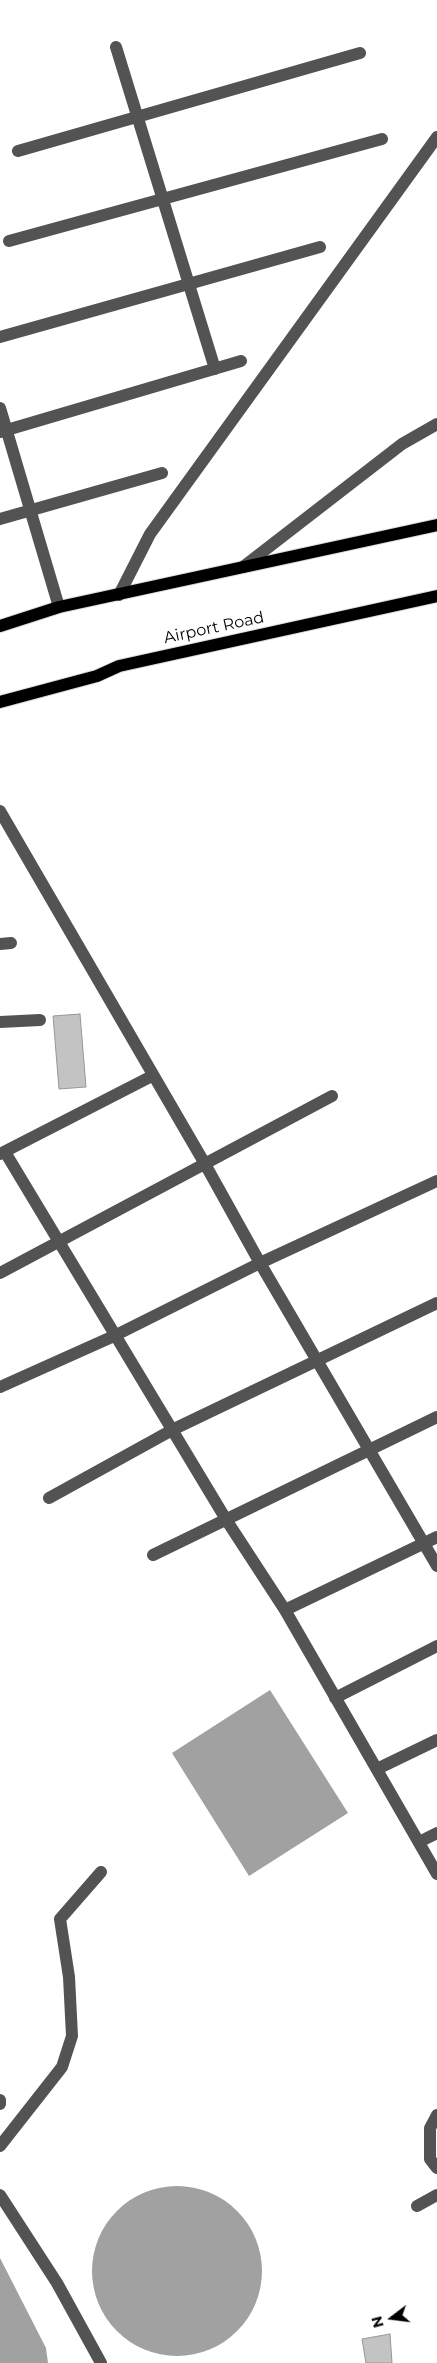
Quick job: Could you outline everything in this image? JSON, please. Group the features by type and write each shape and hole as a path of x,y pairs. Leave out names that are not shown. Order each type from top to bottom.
{"main road":[{"path":"0,626 59,607 437,524"},
{"name":"Airport Road","path":"0,702 97,676 119,666 437,596"}],"street":[{"path":"116,47 215,369"},
{"path":"18,151 360,53"},
{"path":"119,595 150,534 437,137"},
{"path":"9,241 382,138"},
{"path":"0,337 320,247"},
{"path":"3,431 241,361"},
{"path":"0,408 3,431 30,510 59,607"},
{"path":"243,567 402,444 437,424"},
{"path":"0,519 162,472"},
{"path":"0,811 437,1566"},
{"path":"0,1022 40,1020"},
{"path":"152,1076 2,1153 59,1242 114,1336 174,1429 227,1521 285,1610 437,1874"},
{"path":"0,1273 332,1096"},
{"path":"0,1388 114,1336 260,1263 437,1181"},
{"path":"49,1498 174,1429 437,1303"},
{"path":"153,1555 227,1521 437,1417"},
{"path":"285,1610 437,1537"},
{"path":"335,1698 437,1646"},
{"path":"377,1769 437,1740"},
{"path":"419,1842 437,1833"},
{"path":"0,2146 62,2067 72,2036 69,1977 60,1919 102,1872"},
{"path":"437,2115 430,2128 430,2159 437,2168"},
{"path":"0,2195 56,2283 102,2363"},
{"path":"417,2206 437,2196"}],"shaded area":[{"path":"270,1690 348,1813 249,1876 172,1753"},
{"path":"177,2186 202,2190 217,2196 231,2205 243,2217 252,2231 258,2246 262,2271 258,2296 252,2311 243,2325 231,2337 217,2346 202,2352 177,2356 152,2352 137,2346 123,2337 111,2325 102,2311 96,2296 92,2271 96,2246 102,2231 111,2217 123,2205 137,2196 152,2190"},
{"path":"0,2258 46,2348 48,2363 0,2363"}],"building":[{"path":"80,1014 86,1087 59,1089 53,1016"},
{"path":"390,2334 392,2363 366,2363 362,2339"}]}
